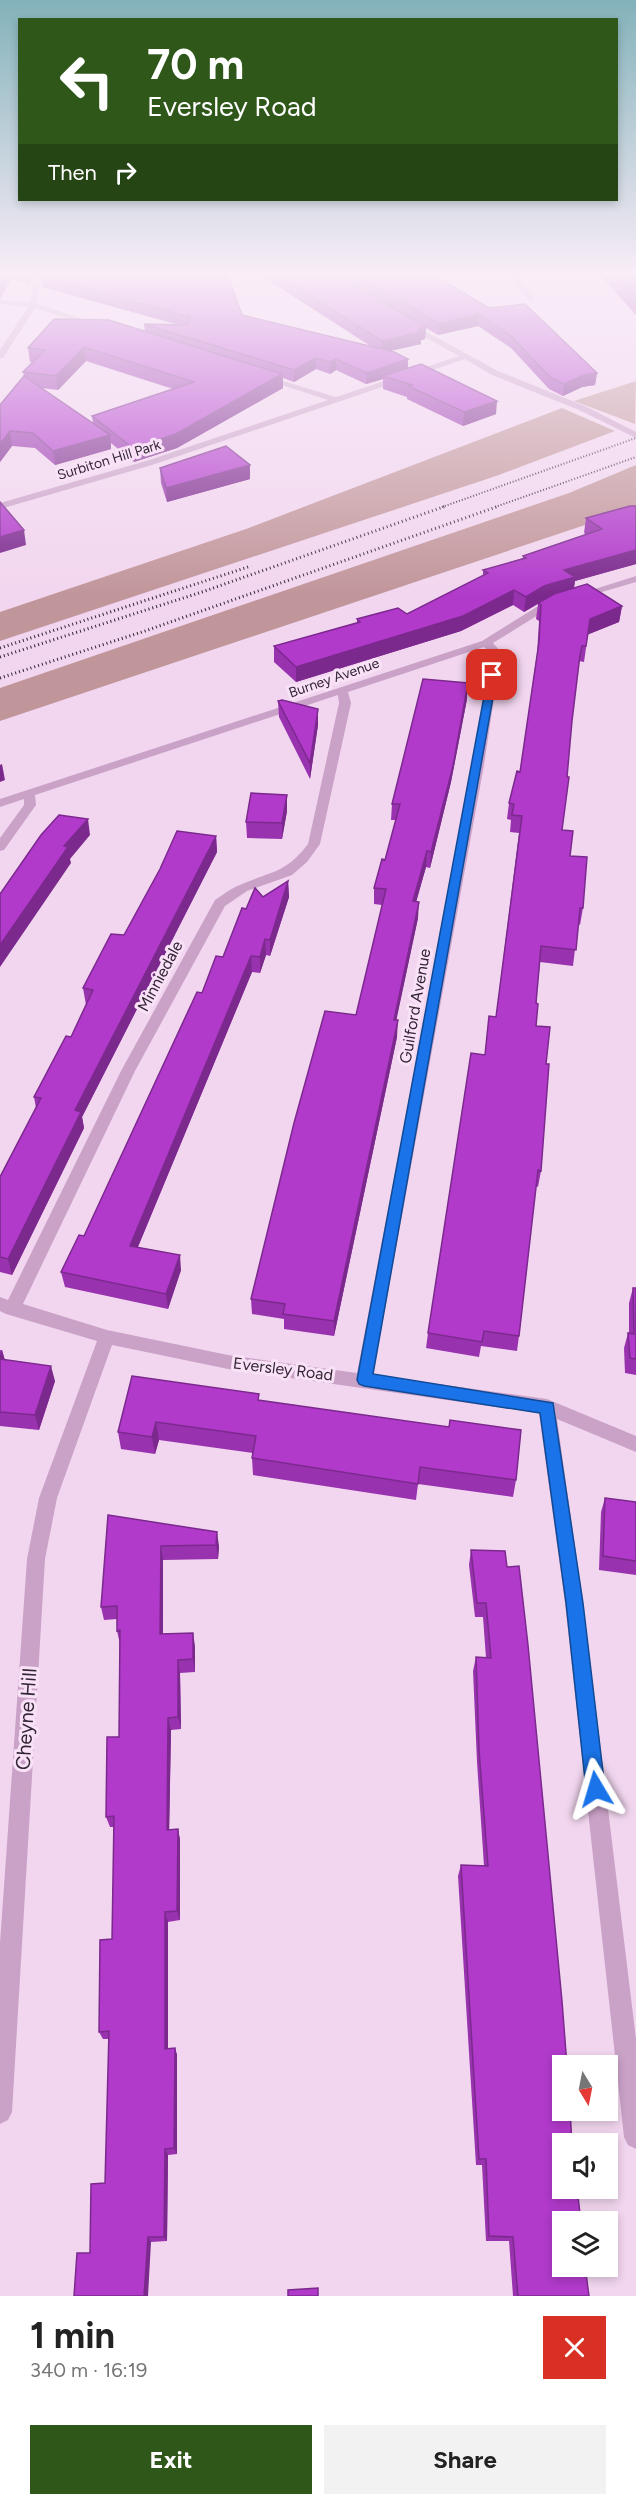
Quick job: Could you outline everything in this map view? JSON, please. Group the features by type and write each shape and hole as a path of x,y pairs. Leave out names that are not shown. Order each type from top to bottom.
{"street":[{"path":"275,380 334,399"},
{"name":"Surbiton Hill Park","path":"0,506 149,463 392,380"},
{"path":"512,380 582,408 636,435"},
{"name":"Burney Avenue","path":"0,803 343,692 486,643 547,605 636,579"},
{"name":"Guilford Avenue","path":"364,1380 478,765 496,652 486,643"},
{"name":"Minniedale","path":"6,1306 128,1071 220,903 243,888 288,872 303,859 314,844 345,703 343,692"},
{"path":"0,847 30,806 28,794"},
{"name":"Eversley Road","path":"6,1306 107,1337 228,1362 547,1407 636,1444"},
{"name":"Cheyne Hill","path":"0,2112 36,1559 48,1498 107,1337"},
{"path":"547,1407 576,1615 636,2138"}],"shaded area":[{"path":"636,381 635,424 574,401"},
{"path":"562,408 615,431 496,476 0,641 0,612 246,529"},
{"path":"636,465 636,508 0,721 0,688 569,493"}],"building":[{"path":"21,380 30,380 110,435 53,451 33,433 10,431 0,444 0,405"},
{"path":"188,380 271,380 176,434 133,448 92,416 194,382"},
{"path":"396,380 454,380 497,401 464,412 408,386 412,385"},
{"path":"556,380 573,380 564,384"},
{"path":"226,446 250,465 166,488 160,468"},
{"path":"0,502 24,530 0,537"},
{"path":"636,506 636,550 564,570 575,577 544,586 526,597 514,590 463,616 296,667 274,646 360,622 357,619 398,608 407,614 488,573 483,570 526,558 523,556 602,529 586,518"},
{"path":"587,584 622,606 590,619 586,646 582,646 580,655 562,830 573,831 570,856 587,857 583,908 580,908 576,950 541,946 536,1026 550,1027 546,1064 549,1064 541,1171 538,1170 519,1336 484,1331 482,1342 428,1333 471,1053 485,1055 489,1016 496,1017 522,816 512,815 514,804 509,803 517,771 520,772 539,642 541,605 538,603 554,594"},
{"path":"423,679 468,683 453,766 431,852 427,851 413,901 419,902 394,1020 398,1020 334,1321 283,1314 285,1304 251,1299 294,1123 325,1011 356,1015 386,889 374,888 382,859 385,860 400,804 392,804"},
{"path":"278,701 318,709 310,763"},
{"path":"251,793 287,795 282,823 246,822"},
{"path":"59,815 88,819 64,846 68,847 0,945 0,894 41,835"},
{"path":"177,831 216,836 75,1110 81,1112 8,1259 0,1257 0,1177 41,1098 34,1097 66,1036 71,1037 93,990 83,988 111,934 124,935 160,869"},
{"path":"288,881 270,940 265,939 260,957 251,956 130,1246 180,1255 166,1294 61,1272 79,1235 84,1236 197,992 202,993 216,956 223,957 242,908 246,909 255,888 263,897"},
{"path":"633,1288 636,1288 636,1359 630,1358 628,1333 634,1334"},
{"path":"0,1359 51,1366 35,1415 0,1412"},
{"path":"132,1376 259,1394 258,1400 449,1427 450,1420 521,1430 516,1480 420,1467 418,1484 252,1458 256,1436 156,1422 152,1437 118,1432"},
{"path":"605,1498 636,1502 636,1561 603,1556"},
{"path":"108,1515 217,1532 216,1545 161,1546 160,1634 193,1633 193,1659 178,1660 178,1717 168,1718 167,1830 178,1829 177,1911 165,1912 165,2049 175,2048 174,2148 165,2149 164,2237 148,2237 144,2296 74,2296 77,2253 90,2253 91,2184 105,2183 109,2031 99,2032 100,1940 112,1939 114,1816 106,1817 107,1737 119,1737 120,1630 117,1631 117,1606 101,1607"},
{"path":"471,1550 505,1551 507,1567 519,1566 566,2055 552,2055 552,2121 571,2121 571,2133 552,2133 552,2199 578,2199 580,2211 552,2211 552,2277 586,2277 589,2296 518,2296 513,2237 489,2236 486,2159 479,2159 461,1865 488,1866 479,1750 476,1657 491,1658 486,1603 477,1603"},
{"path":"318,2288 318,2296 288,2296 288,2290"}],"railway":[{"path":"442,507 636,438"},
{"path":"495,507 636,457"},
{"path":"0,657 202,592 446,506"},
{"path":"0,678 145,631 499,506"},
{"path":"0,648 251,566"}],"route":[{"path":"492,675 478,765 364,1380 547,1407 574,1603 596,1789"}]}
